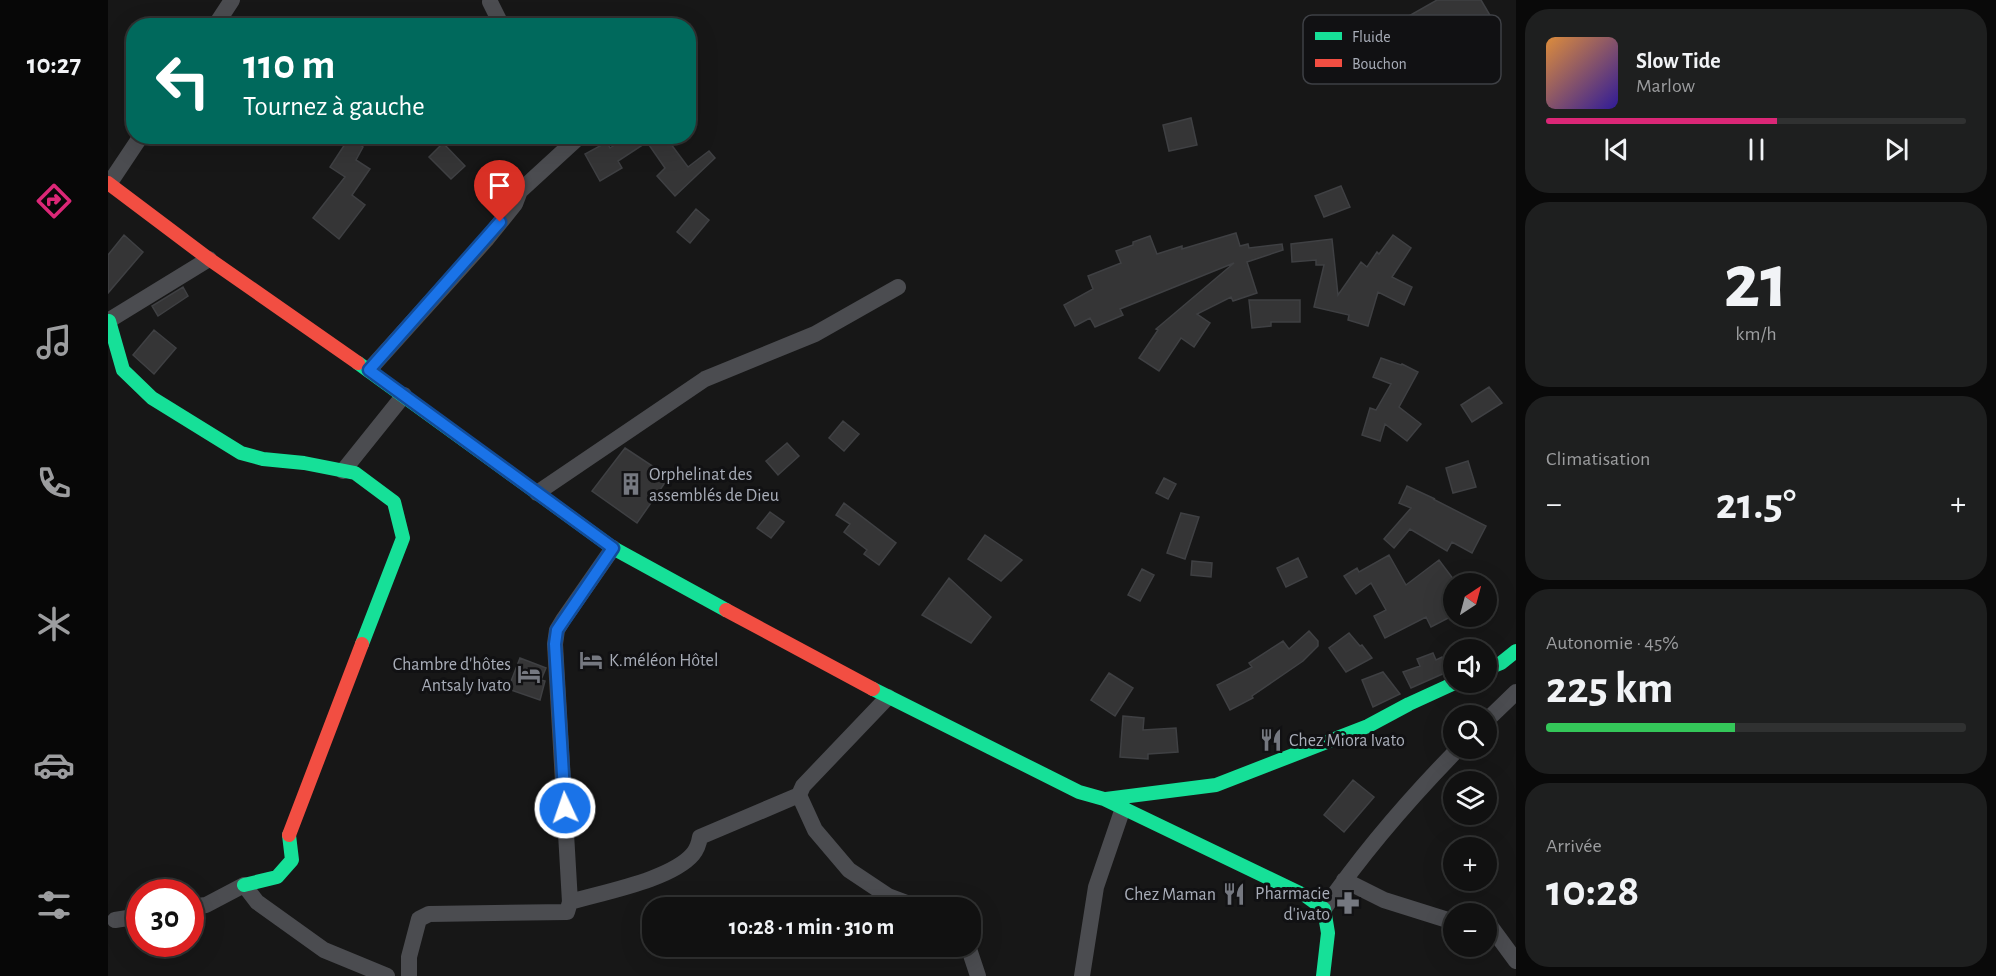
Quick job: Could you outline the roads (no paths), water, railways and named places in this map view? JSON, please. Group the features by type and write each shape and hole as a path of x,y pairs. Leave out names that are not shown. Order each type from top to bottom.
{"street":[{"path":"220,18 232,0"},
{"path":"490,2 498,18"},
{"path":"136,144 109,184 209,259 369,370 613,548 888,697 1079,792 1104,799 1306,896 1324,909"},
{"path":"369,370 486,240 514,204 520,191 571,144"},
{"path":"204,905 244,885 277,877 292,860 289,836 403,538 394,502 355,473 304,463 263,459 241,453 152,398 123,370 109,321 209,259"},
{"path":"537,493 705,379 815,334 898,287"},
{"path":"343,471 404,396"},
{"path":"409,976 409,957 419,920 429,914 567,912 570,902 555,644 557,630 563,620 613,548"},
{"path":"1497,665 1516,651"},
{"path":"1104,799 1216,785 1368,726 1443,688"},
{"path":"1497,710 1516,692"},
{"path":"570,902 637,883 674,869 692,856 700,837 799,795 803,786 888,697"},
{"path":"1323,976 1328,933 1324,909 1344,879 1415,793 1448,759"},
{"path":"799,795 815,830 849,870 891,897"},
{"path":"1080,974 1096,887 1123,808"},
{"path":"1344,879 1384,900 1443,919"},
{"path":"244,885 257,902 324,950 387,976"},
{"path":"115,920 126,918"},
{"path":"1497,935 1516,961"},
{"path":"972,957 978,976"}],"place":[{"name":"Orphelinat des assemblés de Dieu","path":"631,484"},
{"name":"K.méléon Hôtel","path":"591,660"},
{"name":"Chambre d'hôtes Antsaly Ivato","path":"529,674"},
{"name":"Chez Miora Ivato","path":"1271,740"},
{"name":"Chez Maman","path":"1234,894"},
{"name":"Pharmacie d'ivato","path":"1348,903"}]}
